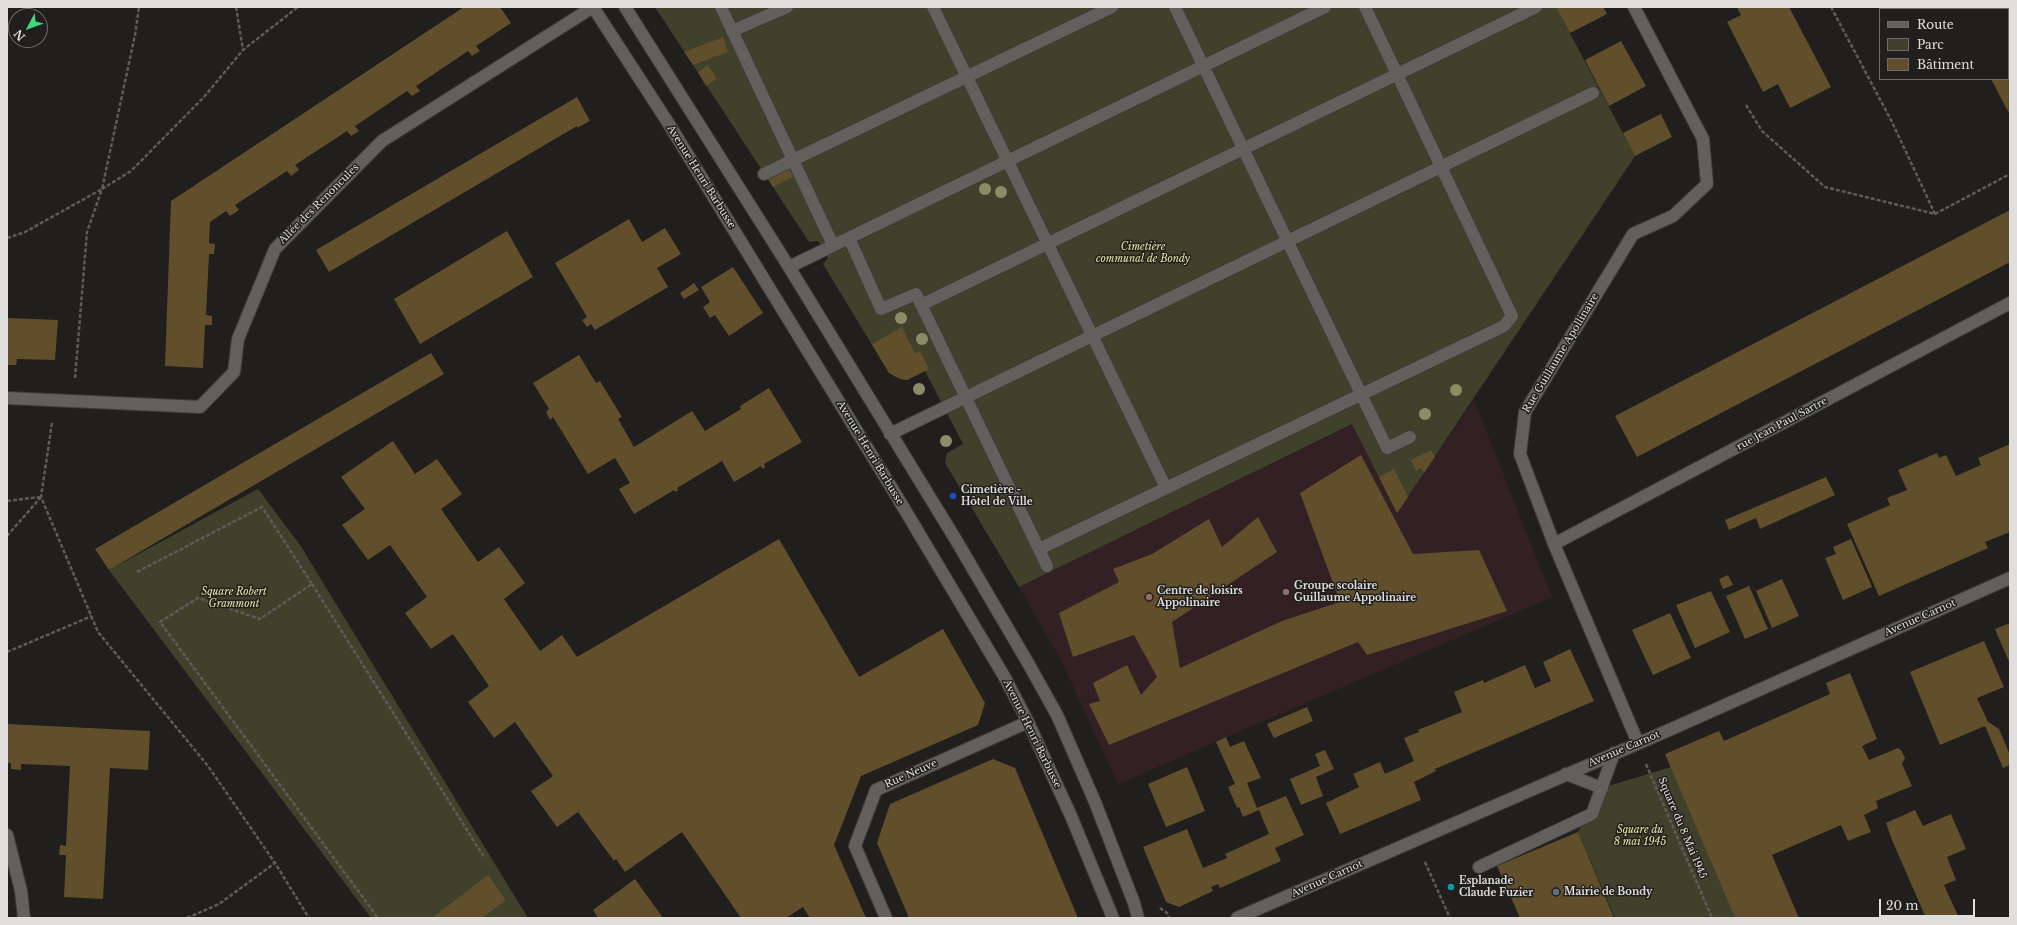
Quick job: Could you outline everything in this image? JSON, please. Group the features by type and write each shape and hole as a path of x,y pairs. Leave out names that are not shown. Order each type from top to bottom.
{"street":[{"name":"Allée des Renoncules","path":"7,398 200,407 234,372 238,339 275,249 382,141 593,7"},
{"name":"Avenue Henri Barbusse","path":"593,7 662,114 864,442 1004,676 1028,722 1074,823 1113,918"},
{"path":"625,7 789,267 956,540 1057,715 1095,802 1134,903 1138,918"},
{"path":"721,7 833,245"},
{"path":"732,31 787,7"},
{"path":"933,7 1166,488"},
{"path":"764,174 1112,7"},
{"path":"1175,7 1286,242 1387,448 1410,437"},
{"path":"789,267 1325,7"},
{"path":"1038,549 1504,326 1512,316 1365,7"},
{"path":"921,305 1536,7"},
{"name":"Rue Guillaume Apollinaire","path":"1634,7 1703,139 1707,184 1673,216 1633,234 1525,412 1520,454 1554,544 1638,743"},
{"path":"890,434 1593,93"},
{"path":"849,238 881,309 916,294 1047,566"},
{"name":"rue Jean Paul Sartre","path":"1554,544 2010,303"},
{"name":"Avenue Carnot","path":"1237,918 1638,743 2010,578"},
{"name":"Rue Neuve","path":"886,918 855,846 876,790 1028,722"},
{"path":"1478,867 1592,814 1614,753"},
{"path":"1566,774 1602,788"},
{"path":"7,835 21,891 24,918"}],"path":[{"path":"73,401 87,232 102,189 135,35 139,7"},
{"path":"236,7 243,50"},
{"path":"7,238 25,232 131,171 204,97 243,50 298,7"},
{"path":"1831,7 1892,122 1936,214"},
{"path":"1746,105 1762,131 1825,187 1936,214 2010,174"},
{"path":"55,400 41,497 98,632 208,766 275,863 309,918"},
{"path":"7,501 41,497"},
{"path":"7,536 41,497"},
{"path":"137,572 262,507 484,858"},
{"path":"312,584 260,618 198,598 160,622 378,918"},
{"path":"7,652 92,616"},
{"name":"Square du 8 Mai 1945","path":"1638,743 1712,918"},
{"path":"1425,861 1450,918"},
{"path":"187,918 219,904 275,863"}],"shaded area":[{"name":"Groupe scolaire Guillaume Appolinaire","path":"1474,400 1552,597 1118,784 1062,662 1019,587 1353,424 1397,512"}],"green space":[{"name":"Cimetière communal de Bondy","path":"655,7 1556,7 1635,156 1397,513 1352,424 1019,587 945,463 947,453 963,444 925,371 907,380 900,379 889,373 823,264 828,258 819,242 809,242"},
{"name":"Square Robert Grammont","path":"258,489 300,545 528,918 371,918 109,570"},
{"name":"Square du 8 mai 1945","path":"1671,767 1735,918 1615,918 1578,832 1602,788"}],"building":[{"path":"464,7 500,7 511,23 476,46 480,51 472,56 468,51 416,86 420,91 412,96 407,91 355,126 359,131 351,136 347,131 295,165 299,170 291,176 287,171 235,205 239,210 230,216 226,211 210,222 209,243 215,244 214,254 209,254 206,315 212,316 212,325 205,325 203,368 165,366 171,201"},
{"path":"1556,7 1603,7 1607,14 1570,33"},
{"path":"1737,7 1789,7 1831,87 1790,108 1778,84 1763,92 1727,22 1741,15"},
{"path":"2009,32 2010,115 1992,80 2009,80"},
{"path":"723,37 728,52 693,65 684,52"},
{"path":"1621,41 1646,86 1609,106 1585,60"},
{"path":"708,65 717,79 706,86 698,72"},
{"path":"577,97 590,121 577,128 577,126 329,272 316,250"},
{"path":"1661,114 1672,137 1635,156 1623,133"},
{"path":"790,168 795,176 773,187 768,179"},
{"path":"2010,210 2010,262 1637,457 1615,416"},
{"path":"629,219 642,242 665,228 681,254 657,268 668,287 595,330 591,324 587,327 582,320 587,317 555,263"},
{"path":"507,231 533,277 420,344 394,299"},
{"path":"733,267 763,313 729,336 715,315 710,318 703,307 710,302 701,287"},
{"path":"694,283 699,290 684,299 680,293"},
{"path":"7,318 58,320 55,360 17,359 16,365 7,365"},
{"path":"902,327 915,354 920,351 929,369 907,380 900,379 889,373 872,344"},
{"path":"431,353 444,374 109,570 95,549"},
{"path":"579,355 596,383 600,381 622,417 618,419 634,447 692,411 705,431 741,409 740,406 769,388 802,442 764,464 765,467 763,469 761,466 734,482 722,461 677,488 678,490 676,492 674,490 634,514 619,489 630,483 615,458 588,474 553,417 550,420 546,412 549,409 533,383"},
{"path":"393,441 415,474 437,459 462,494 441,509 478,562 499,547 525,583 504,599 540,651 562,635 577,657 779,539 859,677 943,629 985,703 978,725 861,776 834,845 866,918 810,918 803,907 786,918 741,918 682,832 625,872 616,859 614,861 578,812 557,827 531,791 553,776 515,722 494,738 468,702 489,686 453,634 431,649 405,613 427,597 390,545 368,560 342,525 365,509 341,477"},
{"path":"2010,444 2010,532 1985,542 1988,548 1879,596 1847,524 1890,505 1887,498 1907,490 1898,470 1937,453 1939,458 1946,455 1956,476 1981,465 1978,458"},
{"path":"1431,450 1435,457 1424,473 1421,468 1416,471 1411,460"},
{"path":"1361,455 1413,554 1479,550 1507,611 1367,655 1358,642 1109,745 1089,704 1100,701 1093,683 1127,665 1141,695 1157,677 1134,635 1073,657 1059,613 1119,582 1113,569 1152,554 1209,519 1222,547 1258,517 1277,552 1172,622 1180,668 1282,621 1340,602 1300,493"},
{"path":"1394,469 1408,497 1397,513 1379,477"},
{"path":"1826,477 1835,495 1760,529 1756,518 1729,530 1725,520"},
{"path":"1851,539 1872,587 1843,600 1825,558 1836,554 1833,547"},
{"path":"1728,575 1733,585 1723,589 1719,579"},
{"path":"1782,579 1799,616 1772,628 1756,591"},
{"path":"1749,586 1768,629 1745,639 1726,596"},
{"path":"1711,591 1730,632 1695,648 1676,605"},
{"path":"1670,613 1691,658 1653,675 1632,630"},
{"path":"2010,623 2010,664 1995,629"},
{"path":"1984,641 2004,687 1977,698 1988,722 1999,729 2010,755 2010,765 2003,768 1985,726 1940,745 1910,672"},
{"path":"1570,649 1594,701 1435,769 1436,771 1414,782 1421,800 1340,834 1326,803 1359,787 1353,774 1380,762 1385,774 1414,761 1404,738 1419,732 1418,730 1462,712 1454,692 1483,680 1484,683 1525,665 1535,688 1551,681 1543,662"},
{"path":"1850,673 1877,739 1862,746 1869,760 1898,748 1901,750 1905,758 1902,764 1912,786 1876,801 1878,808 1864,815 1871,832 1848,841 1841,825 1772,855 1799,918 1735,918 1665,754 1719,731 1724,741 1830,694 1826,683"},
{"path":"1307,707 1313,721 1274,738 1267,724"},
{"path":"7,724 150,731 148,770 110,768 103,899 64,897 66,855 59,855 60,845 66,846 70,766 21,764 21,770 11,769 11,763 7,763"},
{"path":"1226,737 1230,747 1244,741 1261,778 1247,783 1257,808 1286,796 1304,835 1275,848 1281,861 1220,888 1218,884 1211,887 1213,891 1179,907 1166,902 1143,847 1187,829 1203,868 1227,858 1225,854 1269,834 1259,810 1243,817 1239,807 1237,808 1228,787 1235,784 1216,742"},
{"path":"1325,750 1334,769 1316,777 1323,796 1301,805 1290,779 1320,766 1315,754"},
{"path":"993,759 1015,768 1078,918 909,918 877,843 890,804"},
{"path":"1187,767 1205,811 1166,827 1148,784"},
{"path":"1915,810 1923,826 1951,814 1966,849 1947,857 1956,880 1944,885 1959,918 1926,918 1892,840 1886,823"},
{"name":"Mairie de Bondy","path":"1578,832 1614,918 1520,918 1497,866"},
{"path":"488,875 506,900 482,918 432,918"},
{"path":"635,879 663,918 598,918 593,910"}],"place":[{"name":"Cimetière - Hôtel de Ville","path":"953,496"},
{"name":"Groupe scolaire Guillaume Appolinaire","path":"1286,592"},
{"name":"Centre de loisirs Appolinaire","path":"1149,597"},
{"name":"Esplanade Claude Fuzier","path":"1451,887"},
{"name":"Mairie de Bondy","path":"1556,892"}]}
